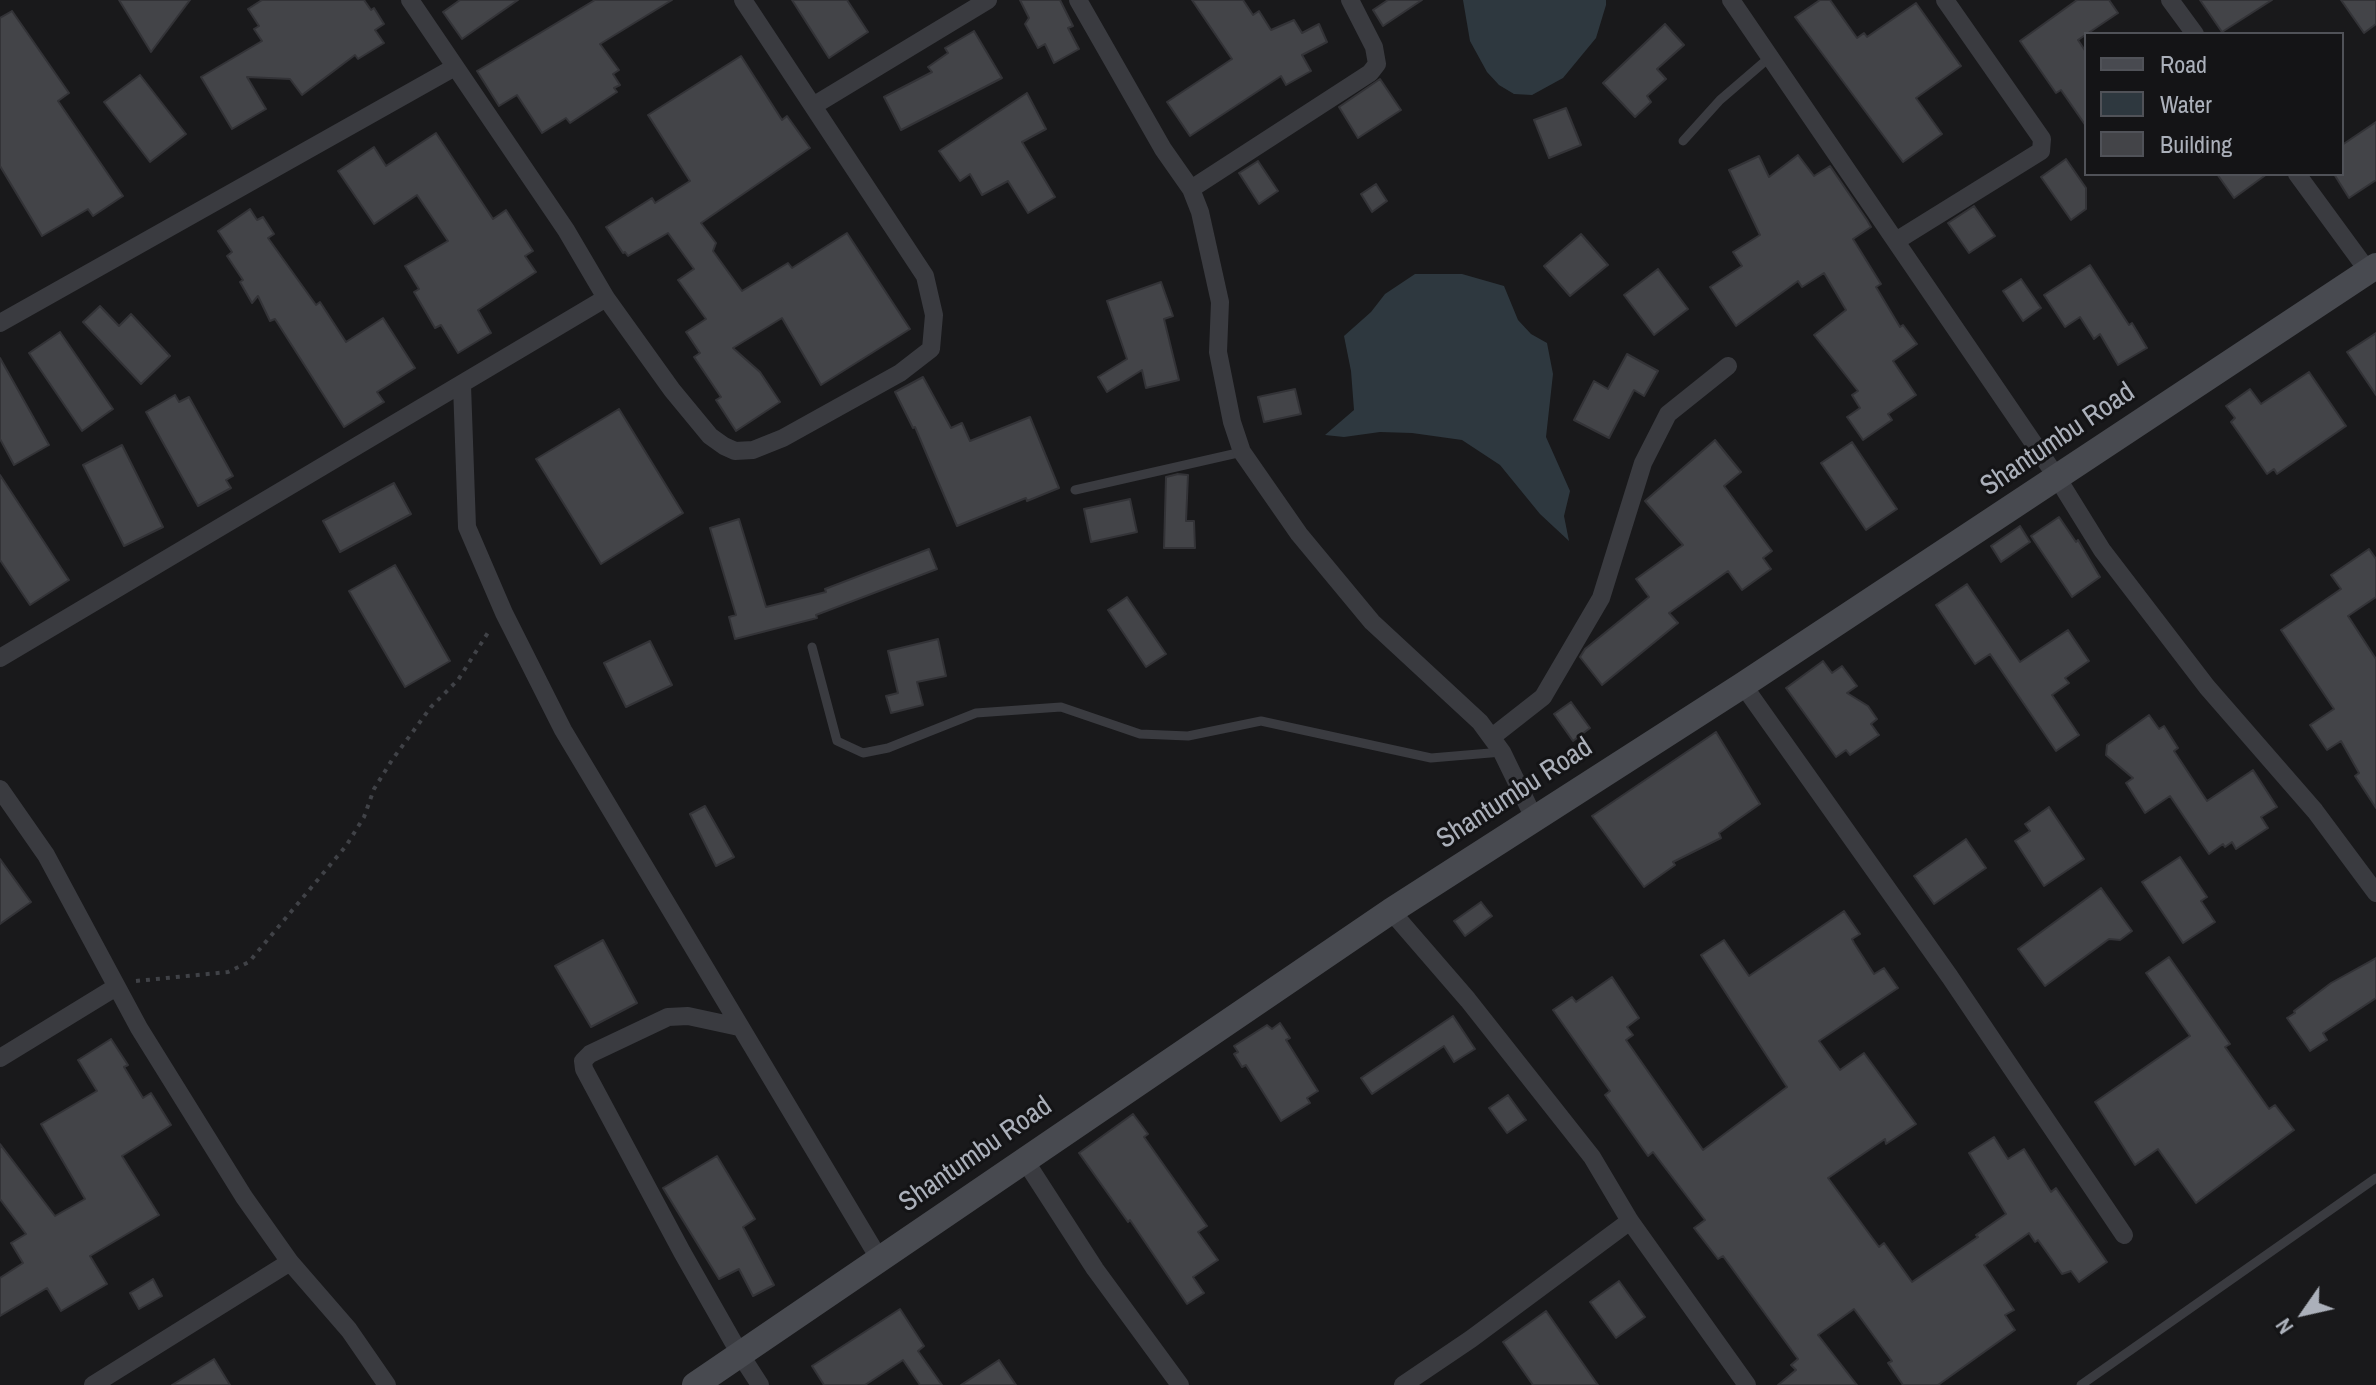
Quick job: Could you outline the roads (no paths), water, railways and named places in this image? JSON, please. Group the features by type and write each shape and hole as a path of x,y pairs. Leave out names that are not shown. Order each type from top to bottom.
{"street":[{"path":"410,0 566,230 606,298 672,390 710,436 735,451 753,450 783,438 900,373 931,349 934,315 925,276 743,0"},
{"path":"813,106 988,0"},
{"path":"1078,0 1163,149 1191,189 1200,212 1220,302 1218,352 1232,422 1242,452 1299,534 1372,622 1480,722 1497,744 1535,820"},
{"path":"1191,189 1370,73 1377,64 1374,47 1350,0"},
{"path":"1731,0 2058,479 2102,550 2197,675 2315,811 2376,893"},
{"path":"1896,241 2041,151 2042,139 1945,0"},
{"path":"2170,0 2194,32"},
{"path":"0,323 455,67"},
{"path":"2299,176 2372,269"},
{"name":"Shantumbu Road","path":"695,1385 1391,911 2058,479 2372,269"},
{"path":"0,658 606,298"},
{"path":"1497,744 1543,697 1601,598 1643,463 1668,414 1728,366"},
{"path":"462,385 467,527 504,613 563,730 880,1260"},
{"path":"1743,685 1950,977 2124,1235"},
{"path":"0,789 46,855 139,1028 244,1197 290,1262 349,1330 387,1385"},
{"path":"1391,911 1468,1000 1592,1157 1630,1221 1747,1385"},
{"path":"0,1058 116,987"},
{"path":"739,1027 688,1016 668,1017 590,1054 583,1061 599,1097 760,1385"},
{"path":"1024,1159 1095,1269 1180,1385"},
{"path":"1403,1385 1471,1339 1630,1221"},
{"path":"93,1385 290,1262"}],"lane":[{"path":"1683,141 1720,100 1770,57"},
{"path":"1075,490 1242,452"},
{"path":"812,647 837,741 863,753 888,748 976,713 1061,707 1140,734 1188,736 1261,721 1431,758 1497,744"},
{"path":"2081,1385 2376,1178"}],"water":[{"path":"1463,0 1606,0 1606,5 1596,38 1563,78 1532,95 1514,94 1499,85 1487,72 1470,41"},
{"path":"1415,274 1462,274 1504,286 1518,320 1531,334 1547,343 1553,374 1546,437 1570,491 1564,516 1569,541 1540,514 1500,465 1462,440 1412,433 1380,432 1344,437 1325,435 1354,410 1344,336 1371,312 1385,294"}]}
